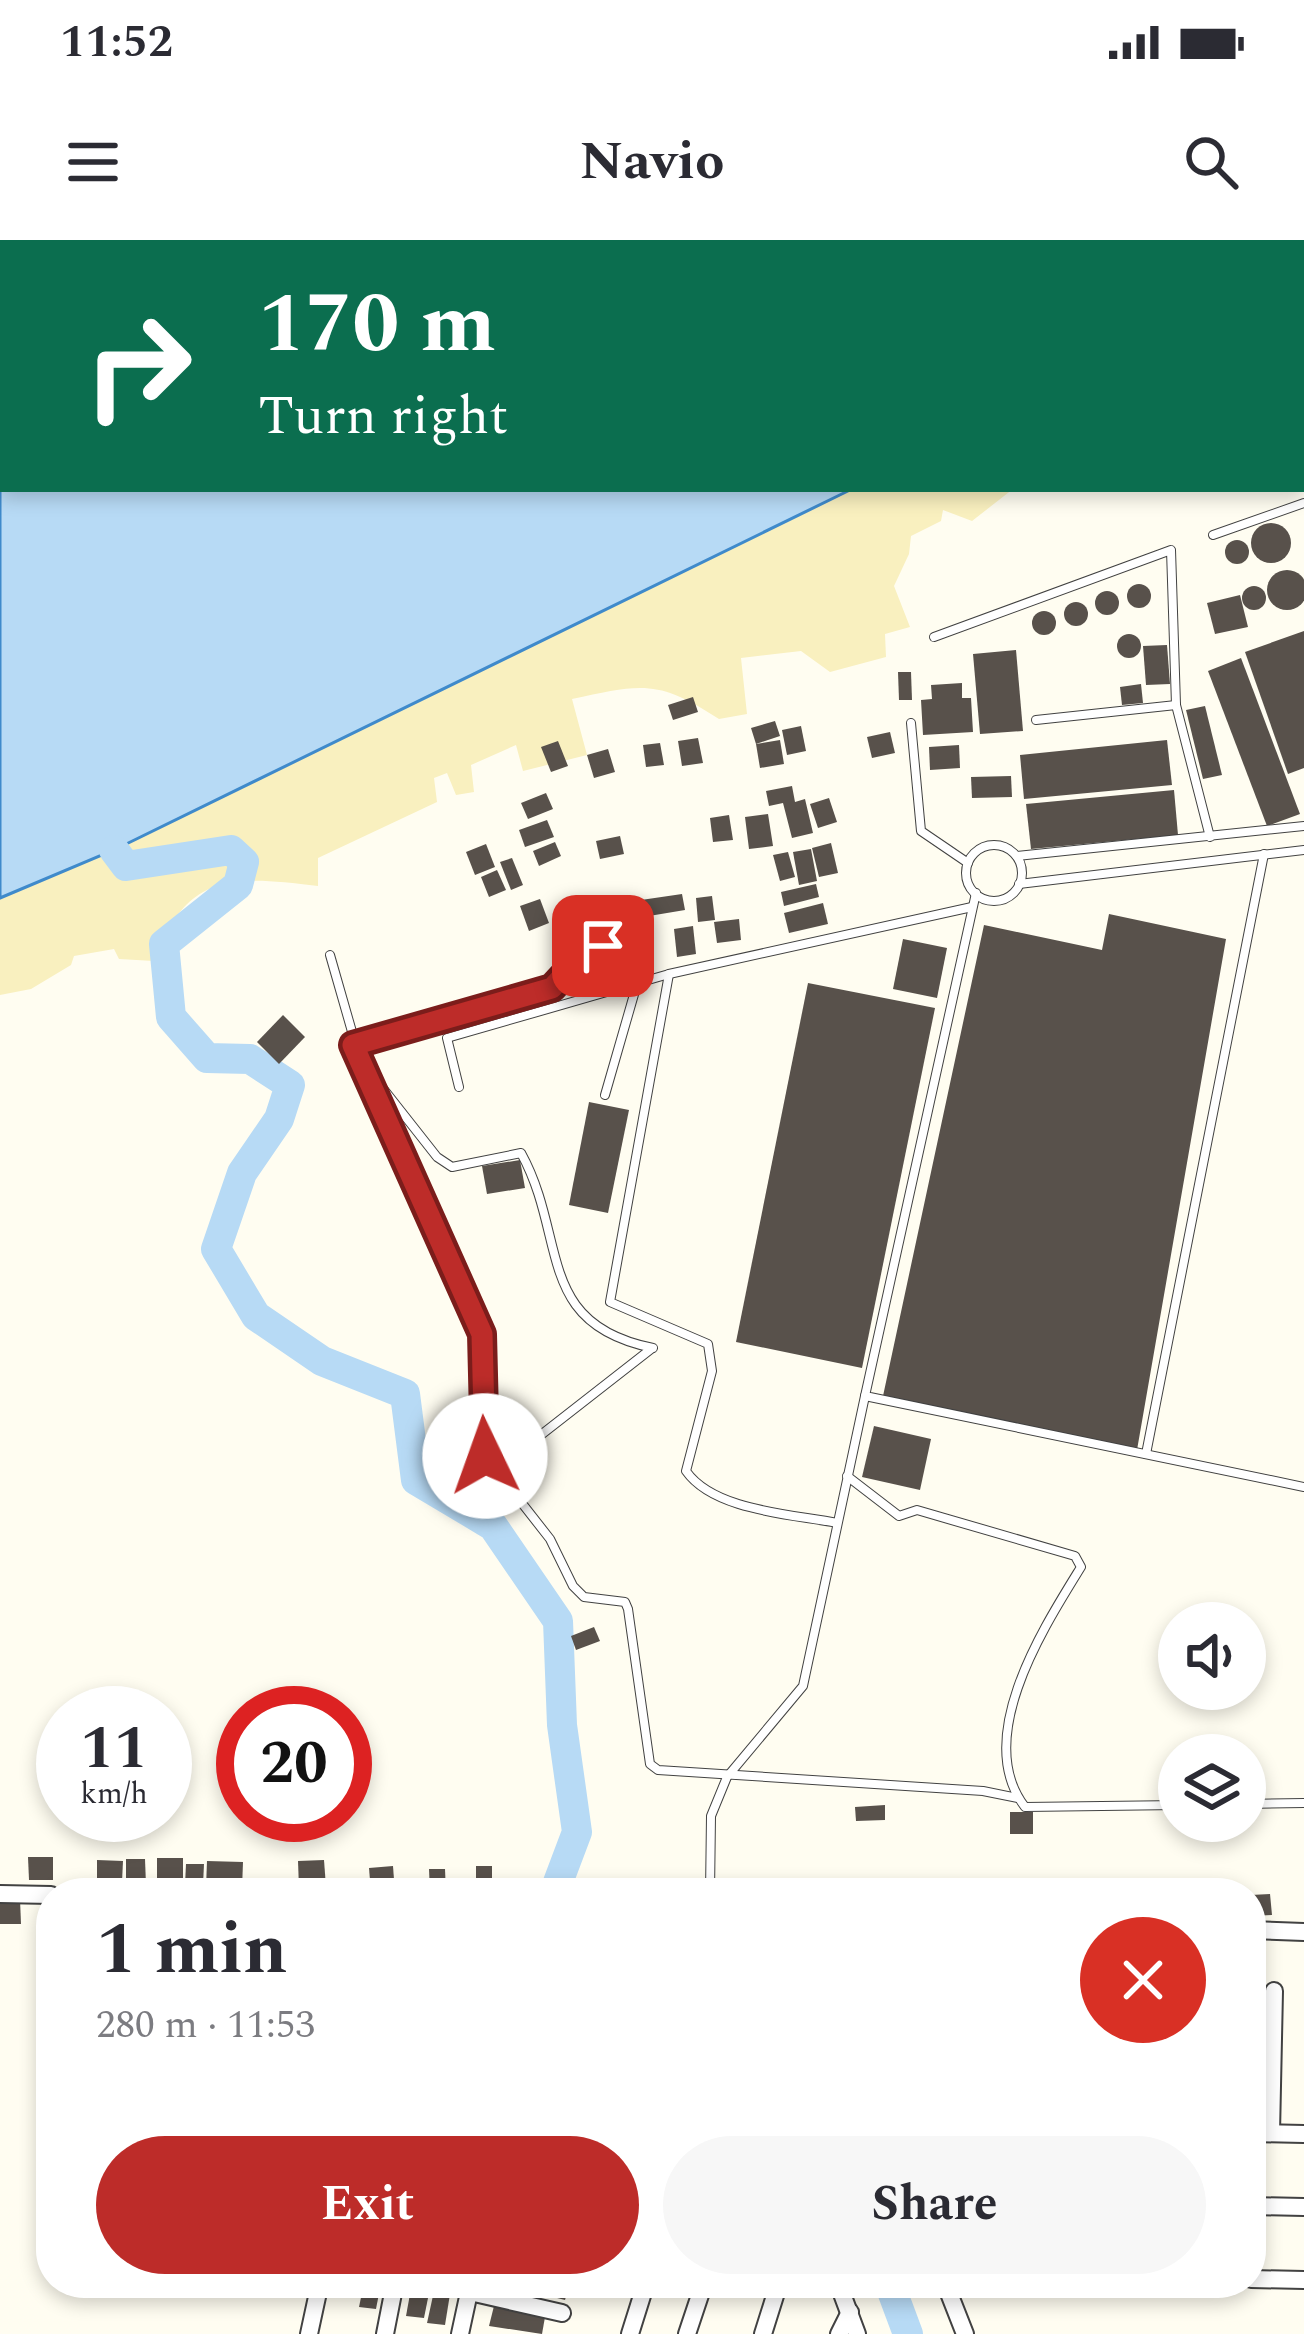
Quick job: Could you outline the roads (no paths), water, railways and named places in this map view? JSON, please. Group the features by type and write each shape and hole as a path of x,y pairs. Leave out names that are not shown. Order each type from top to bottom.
{"street":[{"path":"0,1894 36,1895"},
{"path":"1266,1931 1304,1932"},
{"path":"1271,2134 1274,1991"},
{"path":"1266,2134 1304,2134"},
{"path":"1266,2206 1304,2207"},
{"path":"1266,2279 1304,2280"},
{"path":"309,2334 317,2298"},
{"path":"385,2334 392,2298"},
{"path":"460,2334 468,2298"},
{"path":"507,2298 562,2313"},
{"path":"630,2334 641,2298"},
{"path":"687,2334 699,2298"},
{"path":"763,2334 774,2298"},
{"path":"844,2298 857,2334"},
{"path":"951,2298 965,2334"},
{"path":"839,2334 850,2312"}],"lane":[{"path":"1214,535 1304,503"},
{"path":"934,637 1171,550 1175,705 1210,837"},
{"path":"1036,720 1175,705"},
{"path":"911,722 921,831 968,863"},
{"path":"1304,826 1017,856 994,845 978,849 968,863 967,879 976,893 1000,900 1019,884 1304,850"},
{"path":"1146,1454 1264,854"},
{"path":"1017,856 1019,884"},
{"path":"710,1878 711,1816 727,1777 803,1686 976,893"},
{"path":"459,1088 447,1038 669,974 973,907"},
{"path":"353,1045 552,988 576,962 596,956 603,946"},
{"path":"330,955 353,1045 482,1334 482,1441 496,1470 550,1539 573,1586 584,1597 625,1602 650,1764 727,1777 983,1790 1018,1798 1030,1809 1158,1806"},
{"path":"669,974 610,1302 708,1344 712,1371 686,1471 697,1486 745,1504 837,1523"},
{"path":"605,1095 638,983"},
{"path":"358,1057 437,1157 452,1167 521,1153 542,1191 560,1281 597,1331 653,1348 496,1470"},
{"path":"865,1396 1304,1487"},
{"path":"847,1476 899,1516 917,1510 1075,1556 1081,1567 1040,1635 1006,1720 1018,1798"},
{"path":"1266,1803 1304,1802"}],"water":[{"path":"0,492 846,492 114,850 0,898"}],"waterway":[{"path":"114,850 126,866 231,850 244,862 238,885 164,944 171,1017 207,1058 250,1059 290,1085 279,1119 242,1173 216,1249 256,1316 322,1361 405,1394 416,1480 493,1526 558,1621 562,1725 577,1832 560,1878"},
{"path":"895,2298 908,2334"}]}
